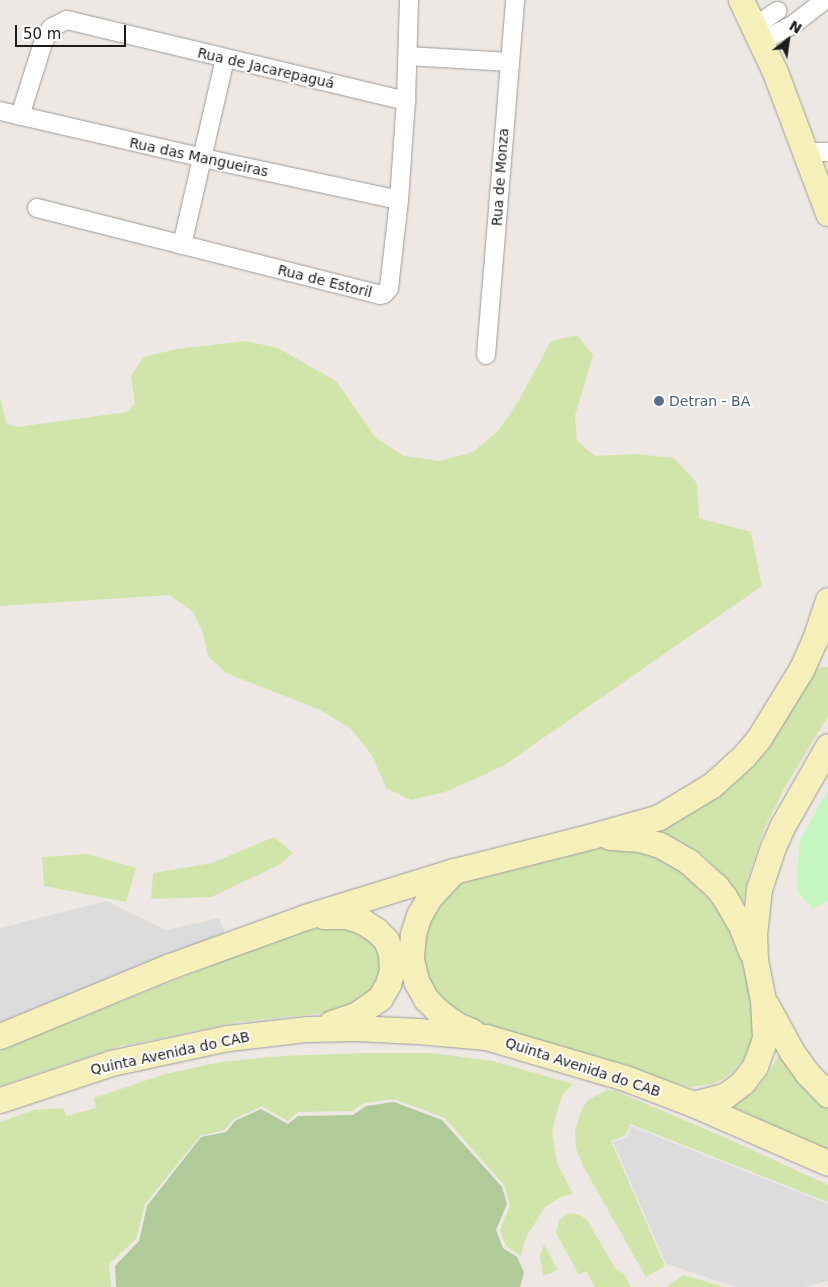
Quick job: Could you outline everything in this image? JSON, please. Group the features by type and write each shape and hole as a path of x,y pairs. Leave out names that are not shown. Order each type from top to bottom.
{"main road":[{"path":"741,0 817,152 828,213"},
{"path":"0,1036 170,966 304,917 454,871 659,817 705,789 728,771 759,738 802,668 815,639 828,600"},
{"path":"802,668 810,660 828,657"},
{"path":"754,960 754,934 759,889 773,847 783,825 828,746"},
{"path":"592,836 640,839 660,845 689,862 716,886 742,928 754,960 763,1000 764,1038 755,1066 743,1082 726,1094 693,1104"},
{"path":"454,871 429,898 419,915 413,934 411,959 416,981 426,999 435,1009 457,1025 486,1037"},
{"path":"304,917 346,916 362,921 376,930 386,940 391,953 392,970 388,984 380,998 368,1008 343,1020 307,1029"},
{"path":"763,1000 792,1052 807,1073 828,1095"},
{"name":"Quinta Avenida do CAB","path":"0,1100 111,1063 228,1038 307,1029 365,1029 486,1037 619,1076 693,1104 828,1163"}],"street":[{"name":"Rua de Estoril","path":"36,208 380,295 389,288 399,200 406,101 409,0"},
{"name":"Rua de Monza","path":"486,355 515,0"},
{"path":"759,34 794,24 825,0"},
{"path":"759,34 777,11"},
{"name":"Rua de Jacarepaguá","path":"20,116 43,43 51,28 67,20 406,101"},
{"path":"408,56 509,62"},
{"path":"182,245 225,59"},
{"name":"Rua das Mangueiras","path":"0,111 202,158 399,200"}],"green space":[{"path":"577,335 593,355 575,416 577,441 595,456 635,454 674,458 697,483 699,518 751,532 762,586 503,766 445,792 411,800 386,788 372,755 350,728 320,710 226,673 208,656 203,633 193,612 170,595 0,606 0,397 6,423 17,427 127,412 135,404 131,376 143,357 177,349 246,341 278,348 336,381 376,438 404,456 439,461 473,452 499,430 518,402 551,341"},
{"path":"828,667 828,716 785,787 764,829 748,878 743,903 725,876 701,854 673,839 642,832 659,826 814,671"},
{"path":"828,789 828,900 813,909 797,891 799,842"},
{"path":"274,837 293,853 281,864 211,897 151,899 153,873 212,863"},
{"path":"594,848 639,851 667,860 704,887 736,939 756,1009 757,1021 748,1054 733,1072 723,1079 713,1084 689,1087 480,1025 439,1000 422,968 426,917 456,886 474,879"},
{"path":"88,854 136,868 126,902 44,886 42,857"},
{"path":"338,922 368,932 384,962 372,994 335,1012 238,1022 118,1047 0,1086 0,1050 273,941"},
{"path":"779,1052 828,1109 828,1152 726,1108 738,1102 759,1086 774,1064"},
{"path":"432,1053 493,1061 573,1084 564,1093 559,1104 552,1132 557,1163 573,1194 563,1196 546,1206 526,1237 521,1256 506,1246 500,1230 510,1205 504,1185 445,1118 394,1099 365,1103 352,1111 298,1112 288,1121 262,1106 233,1120 225,1130 200,1136 145,1204 136,1239 109,1264 111,1287 0,1287 0,1122 34,1110 63,1108 66,1116 96,1108 94,1098 165,1074 221,1062 281,1056"},
{"path":"607,1090 616,1091 731,1140 828,1185 828,1202 630,1124 626,1135 611,1141 665,1266 646,1277 583,1166 576,1148 575,1130 582,1109 588,1100"},
{"path":"394,1102 442,1120 502,1187 507,1204 496,1230 503,1248 517,1257 524,1272 520,1287 116,1287 115,1266 139,1241 147,1206 201,1137 226,1132 235,1121 261,1109 288,1124 298,1116 353,1115 366,1106"},
{"path":"569,1213 580,1215 587,1220 615,1268 624,1274 631,1287 595,1287 586,1271 579,1275 556,1233 559,1220"},
{"path":"544,1244 558,1270 543,1276 540,1256"},
{"path":"684,1275 724,1287 666,1287"}],"shaded area":[{"path":"106,901 166,930 219,918 225,932 0,1022 0,928"},
{"path":"631,1126 828,1204 828,1281 804,1287 737,1287 666,1264 613,1142 627,1137"}],"place":[{"name":"Detran - BA","path":"659,401"}]}
